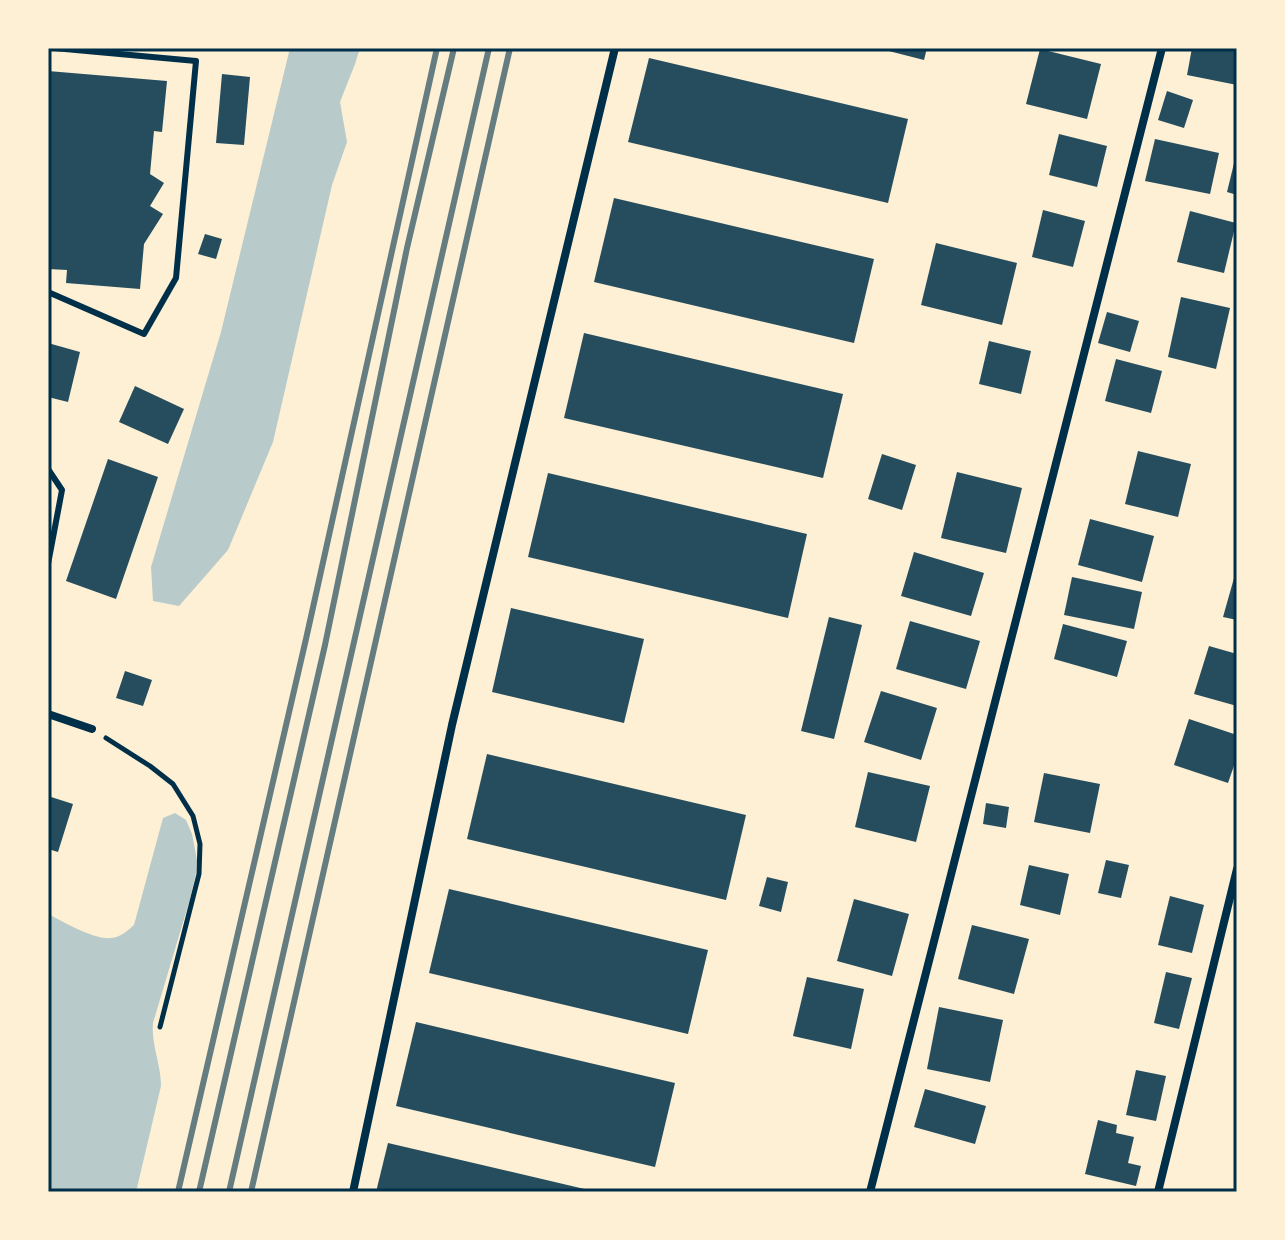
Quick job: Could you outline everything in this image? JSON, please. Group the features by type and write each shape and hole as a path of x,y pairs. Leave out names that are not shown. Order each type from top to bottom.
{"street":[{"path":"353,1192 452,725 615,48"},
{"path":"870,1192 1162,48"},
{"path":"48,714 92,729"},
{"path":"1158,1192 1237,869"}],"lane":[{"path":"48,292 144,334 176,278 196,61 54,48"},
{"path":"48,469 62,490 48,564"}],"path":[{"path":"92,729 173,784 193,816 200,844 199,874 160,1027"}],"shaded area":[{"path":"290,48 360,48 340,102 347,142 332,185 273,442 228,550 179,606 153,601 151,567 221,332"},
{"path":"175,813 186,820 192,834 196,873 153,1023 161,1086 136,1192 48,1192 48,914 79,930 104,938 118,936 134,925 163,818"}],"building":[{"path":"877,48 927,48 924,60"},
{"path":"1192,48 1237,48 1237,85 1187,75"},
{"path":"1040,49 1101,64 1087,119 1026,104"},
{"path":"649,58 908,119 888,203 628,142"},
{"path":"48,71 167,81 162,132 154,131 150,174 164,183 150,206 163,214 144,244 140,289 66,283 67,270 48,269"},
{"path":"222,74 250,77 244,145 216,143"},
{"path":"1167,91 1193,100 1184,128 1158,120"},
{"path":"1059,134 1107,146 1097,187 1049,175"},
{"path":"1155,139 1219,153 1210,194 1145,181"},
{"path":"1237,155 1237,195 1227,192"},
{"path":"614,198 874,259 854,343 594,282"},
{"path":"1043,210 1085,221 1073,267 1032,257"},
{"path":"1190,211 1236,223 1224,273 1177,262"},
{"path":"205,234 222,239 216,259 198,254"},
{"path":"936,243 1017,263 1002,325 921,305"},
{"path":"1181,297 1230,308 1216,369 1168,357"},
{"path":"1107,312 1139,321 1130,352 1098,343"},
{"path":"584,333 843,394 823,478 564,418"},
{"path":"989,341 1031,351 1021,394 979,384"},
{"path":"48,343 80,352 68,402 48,397"},
{"path":"1116,359 1162,371 1151,413 1105,401"},
{"path":"135,386 184,409 168,444 119,422"},
{"path":"1138,451 1191,464 1178,517 1125,504"},
{"path":"882,454 916,465 902,510 868,499"},
{"path":"108,459 158,477 116,599 66,581"},
{"path":"957,472 1022,488 1006,553 941,538"},
{"path":"548,473 807,534 788,618 528,557"},
{"path":"1090,519 1154,536 1142,582 1078,565"},
{"path":"914,552 984,573 971,616 901,596"},
{"path":"1237,571 1237,620 1223,617"},
{"path":"1072,577 1142,592 1134,629 1064,615"},
{"path":"511,608 644,639 624,723 492,692"},
{"path":"829,617 862,625 834,739 801,731"},
{"path":"910,621 980,641 966,689 896,669"},
{"path":"1063,624 1127,641 1117,677 1054,659"},
{"path":"1209,646 1237,654 1237,706 1194,694"},
{"path":"125,671 152,680 143,706 116,698"},
{"path":"881,691 937,708 921,760 864,742"},
{"path":"1189,719 1237,735 1237,757 1228,783 1174,765"},
{"path":"487,754 746,815 726,900 467,839"},
{"path":"868,772 930,786 916,842 855,827"},
{"path":"1044,773 1100,784 1090,833 1034,822"},
{"path":"48,796 73,804 58,852 48,849"},
{"path":"986,803 1009,807 1006,828 983,824"},
{"path":"1106,860 1129,865 1121,898 1098,893"},
{"path":"1029,865 1069,874 1060,915 1020,905"},
{"path":"767,877 788,882 781,912 759,906"},
{"path":"449,889 708,950 688,1034 429,973"},
{"path":"1170,896 1204,905 1192,953 1158,945"},
{"path":"854,899 909,914 892,976 837,961"},
{"path":"972,925 1029,939 1014,994 958,979"},
{"path":"1166,972 1192,978 1179,1029 1154,1023"},
{"path":"807,977 864,989 851,1049 793,1036"},
{"path":"939,1007 1003,1020 990,1082 927,1069"},
{"path":"416,1022 675,1083 655,1167 396,1106"},
{"path":"1136,1070 1166,1076 1156,1121 1126,1115"},
{"path":"925,1089 986,1106 975,1144 914,1127"},
{"path":"1098,1120 1117,1125 1116,1133 1134,1137 1128,1163 1141,1166 1136,1186 1085,1174"},
{"path":"388,1143 593,1191 593,1192 376,1192"}],"railway":[{"path":"178,1192 306,639 437,48"},
{"path":"199,1192 325,645 407,248 454,48"},
{"path":"229,1192 489,48"},
{"path":"251,1192 510,48"}]}
